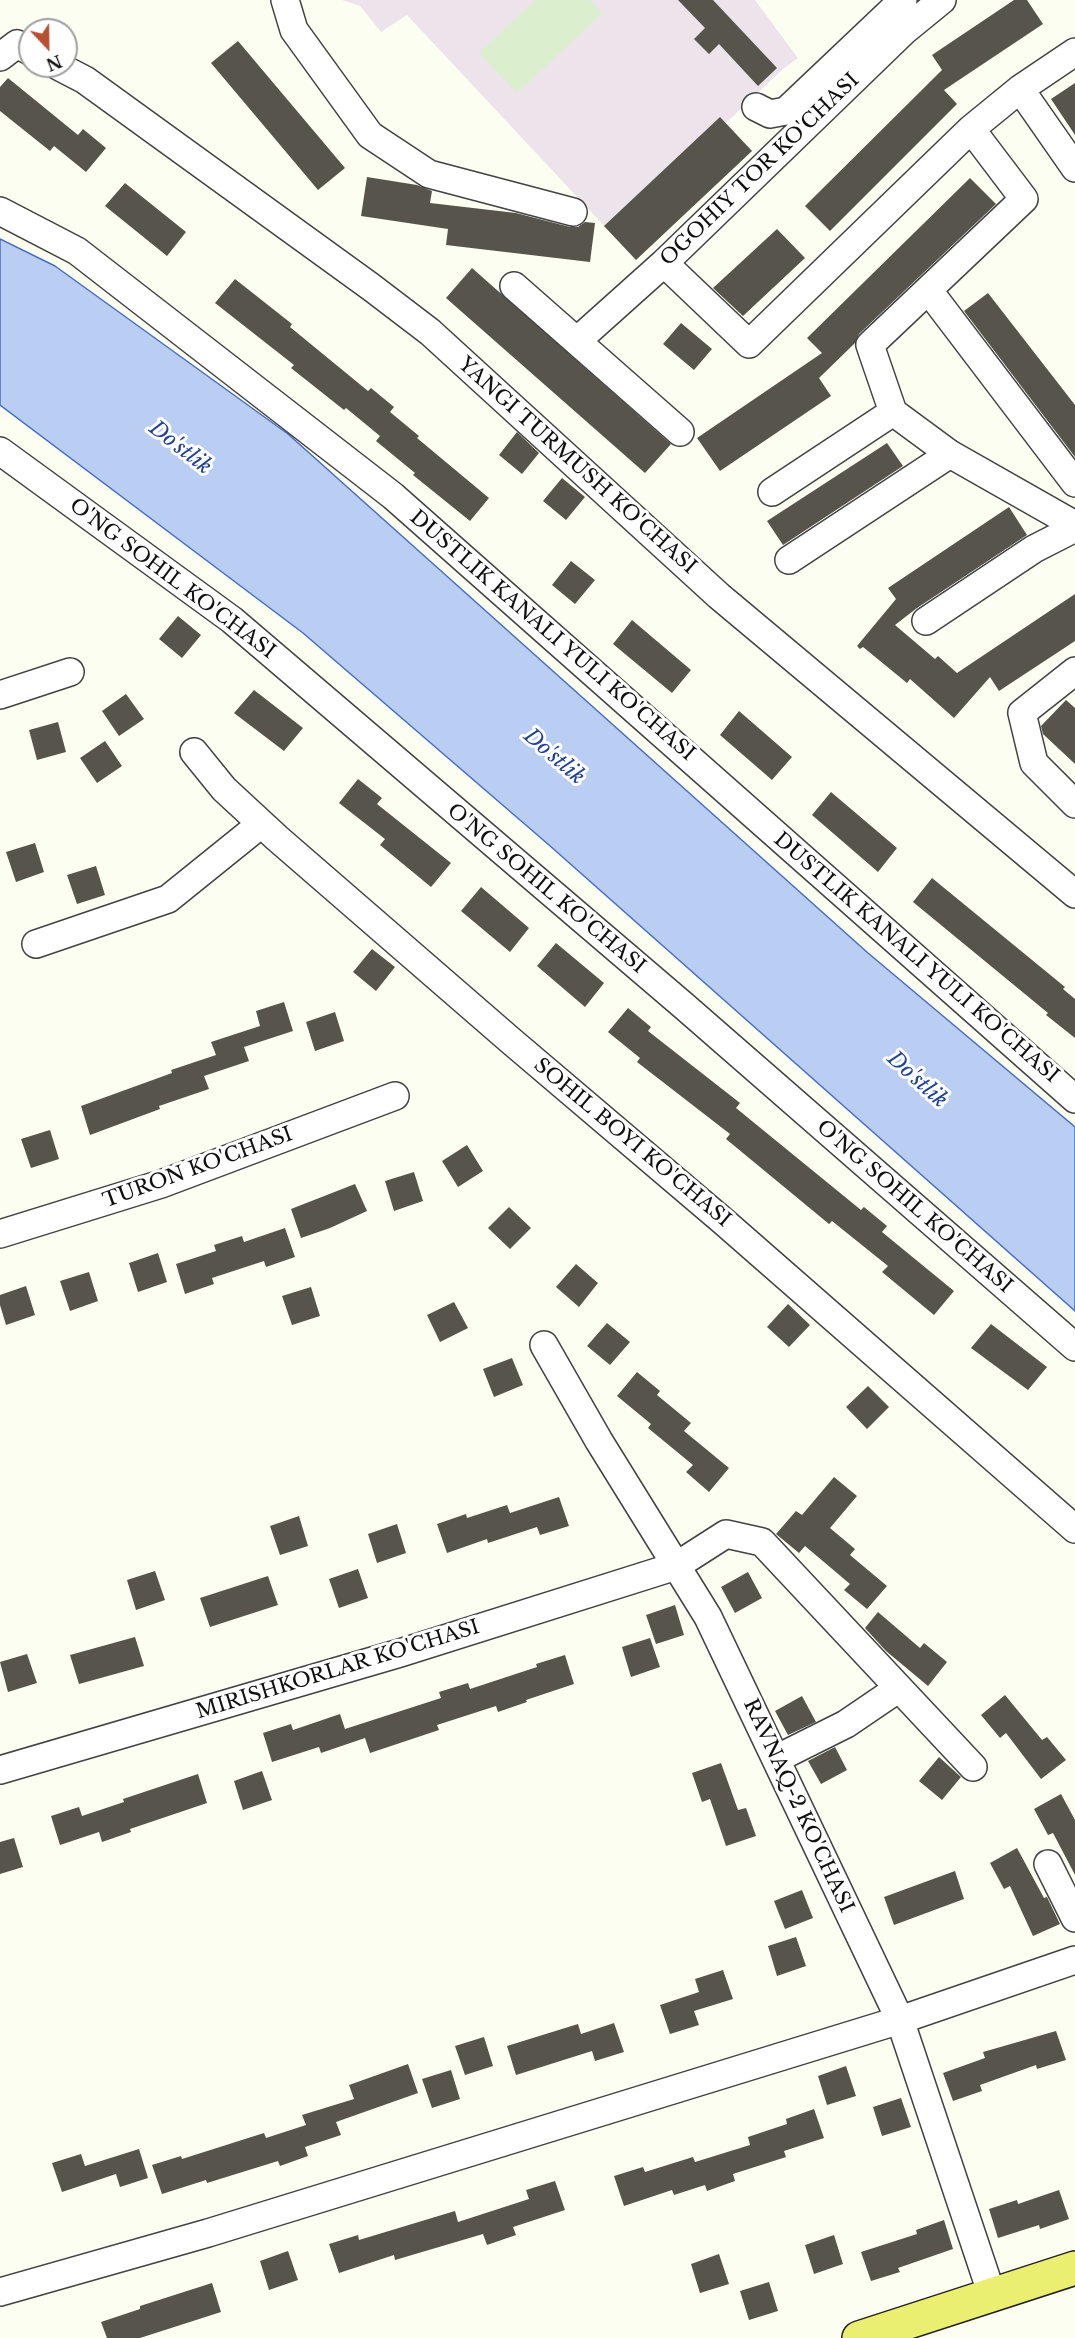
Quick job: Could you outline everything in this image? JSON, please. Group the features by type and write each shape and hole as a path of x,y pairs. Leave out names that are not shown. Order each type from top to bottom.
{"main road":[{"path":"859,2338 1075,2268"}],"street":[{"path":"285,0 294,30 370,135 429,174 573,212"},
{"path":"756,107 770,114 786,111 903,0"},
{"name":"OGOHIY TOR KO'CHASI","path":"578,340 664,263 904,30 942,0"},
{"path":"0,57 18,45"},
{"path":"664,263 749,344 971,129 1020,89 1075,52"},
{"name":"YANGI TURMUSH KO'CHASI","path":"78,76 362,280 430,332 719,596 1075,894"},
{"path":"1020,89 1075,168"},
{"path":"971,129 1024,199 870,345 893,412 950,454 1075,526"},
{"name":"DUSTLIK KANALI YULI KO'CHASI","path":"0,211 77,251 393,496 1075,1099"},
{"path":"514,286 680,432"},
{"path":"929,291 1075,483"},
{"path":"772,492 893,412"},
{"name":"O'NG SOHIL KO'CHASI","path":"0,452 232,620 684,1006 1075,1347"},
{"path":"789,560 950,454"},
{"path":"927,621 1034,549 1075,526"},
{"path":"1075,671 1022,713 1034,763 1075,804"},
{"path":"0,695 70,672"},
{"name":"SOHIL BOYI KO'CHASI","path":"194,752 224,789 261,824 723,1221 1075,1529"},
{"path":"36,944 168,899 261,824"},
{"name":"TURON KO'CHASI","path":"0,1234 161,1184 395,1096"},
{"name":"RAVNAQ-2 KO'CHASI","path":"544,1345 599,1441 708,1617 900,2020 992,2295"},
{"name":"MIRISHKORLAR KO'CHASI","path":"0,1770 400,1653 676,1566 726,1534 762,1542 973,1767"},
{"path":"776,1759 846,1725 898,1688"},
{"path":"1048,1864 1075,1918"},
{"path":"0,2292 208,2233 900,2020 1075,1960"}],"shaded area":[{"path":"342,0 755,0 798,58 783,69 726,123 752,151 636,260 407,15 381,32 360,6"}],"green space":[{"path":"535,0 590,0 602,13 517,93 479,53"}],"water":[{"name":"Do'stlik","path":"0,239 55,266 288,434 868,953 1075,1127 1075,1311 549,845 303,633 0,405"}],"building":[{"path":"678,0 713,0 777,68 758,86 719,44 709,54 694,39 705,28"},
{"path":"1014,0 1027,0 1043,24 944,90 957,104 830,231 805,206 942,70 932,55"},
{"path":"238,41 345,168 318,190 211,63"},
{"path":"8,78 78,135 83,129 106,148 86,172 54,146 50,151 0,111 0,87"},
{"path":"1075,83 1075,135 1051,99"},
{"path":"720,117 752,151 636,260 604,226"},
{"path":"367,177 417,185 432,191 430,203 516,213 570,227 578,227 585,222 595,223 590,262 446,245 448,229 361,216"},
{"path":"970,178 996,204 859,334 855,343 819,378 831,396 720,471 697,438 822,353 807,338"},
{"path":"125,183 186,232 167,256 105,206"},
{"path":"777,229 805,258 743,316 713,288"},
{"path":"472,268 671,444 645,473 446,298"},
{"path":"235,279 292,324 290,327 368,391 371,388 394,407 390,412 419,436 417,438 489,498 470,521 413,475 415,473 376,441 380,436 291,368 294,365 215,303"},
{"path":"988,293 1075,405 1075,457 964,311"},
{"path":"681,323 712,349 694,370 663,344"},
{"path":"517,432 539,453 522,474 499,455"},
{"path":"887,443 903,466 783,545 767,521"},
{"path":"562,478 585,497 566,520 543,501"},
{"path":"1009,507 1027,535 895,625 935,659 938,656 957,673 1075,594 1075,641 999,691 990,677 954,718 910,679 907,683 863,647 860,649 857,646 896,599 888,588"},
{"path":"571,561 595,580 575,604 552,585"},
{"path":"178,616 201,635 182,658 159,639"},
{"path":"632,620 691,670 672,693 613,644"},
{"path":"254,690 303,728 284,751 234,713"},
{"path":"126,694 144,719 119,736 102,711"},
{"path":"1066,700 1075,708 1075,764 1043,734 1041,726"},
{"path":"739,711 792,757 772,780 720,735"},
{"path":"58,722 66,752 37,760 29,730"},
{"path":"105,741 122,766 97,783 80,758"},
{"path":"358,779 382,798 377,804 451,863 431,887 380,845 385,839 339,803"},
{"path":"831,792 897,848 878,872 812,815"},
{"path":"35,843 44,872 16,882 6,852"},
{"path":"96,866 105,895 77,904 67,875"},
{"path":"932,878 1065,987 1063,989 1075,999 1075,1038 913,902"},
{"path":"481,887 529,928 510,952 461,911"},
{"path":"556,943 604,983 585,1007 537,966"},
{"path":"372,949 395,967 376,991 353,972"},
{"path":"284,1002 293,1031 244,1047 249,1061 204,1076 209,1089 159,1106 160,1109 90,1135 81,1106 172,1073 171,1070 216,1055 211,1042 260,1026 256,1011"},
{"path":"628,1008 651,1027 648,1031 740,1103 736,1108 861,1210 864,1207 887,1226 882,1232 954,1291 934,1315 882,1272 888,1266 832,1221 829,1224 726,1139 730,1134 637,1062 640,1058 608,1032"},
{"path":"335,1012 344,1041 315,1051 306,1022"},
{"path":"50,1130 59,1159 31,1168 21,1139"},
{"path":"467,1145 483,1171 458,1187 442,1161"},
{"path":"414,1172 423,1201 394,1211 385,1181"},
{"path":"355,1184 367,1211 301,1238 291,1209"},
{"path":"509,1207 531,1228 510,1249 488,1228"},
{"path":"285,1228 295,1257 266,1267 264,1261 212,1278 214,1284 185,1294 176,1264 216,1251 214,1245 242,1236 244,1242"},
{"path":"158,1253 167,1282 138,1292 129,1263"},
{"path":"576,1264 598,1283 579,1307 556,1287"},
{"path":"89,1272 98,1301 70,1311 60,1281"},
{"path":"26,1286 35,1315 6,1325 0,1305 0,1295"},
{"path":"311,1287 320,1316 292,1325 282,1296"},
{"path":"454,1302 468,1328 440,1342 427,1315"},
{"path":"788,1304 810,1325 789,1347 767,1327"},
{"path":"607,1323 630,1342 610,1365 587,1346"},
{"path":"991,1324 1047,1367 1028,1390 971,1348"},
{"path":"512,1358 523,1385 494,1397 483,1369"},
{"path":"637,1372 660,1391 657,1395 691,1423 684,1431 729,1468 709,1492 686,1472 693,1465 648,1428 651,1424 617,1396"},
{"path":"868,1386 889,1407 867,1429 846,1407"},
{"path":"834,1477 857,1496 830,1528 855,1549 850,1555 887,1586 867,1609 844,1590 850,1584 805,1546 799,1553 776,1534 796,1511 802,1515"},
{"path":"559,1497 569,1526 540,1535 537,1527 488,1543 487,1539 447,1553 437,1524 466,1514 467,1518 507,1505 510,1513"},
{"path":"299,1516 308,1546 280,1555 270,1526"},
{"path":"397,1524 406,1553 377,1563 368,1534"},
{"path":"358,1569 368,1598 339,1608 329,1579"},
{"path":"155,1571 165,1600 136,1610 127,1580"},
{"path":"748,1572 762,1598 735,1613 721,1587"},
{"path":"268,1576 278,1605 210,1627 200,1598"},
{"path":"675,1605 684,1635 656,1644 646,1615"},
{"path":"878,1612 920,1648 924,1643 947,1662 928,1686 886,1651 865,1628"},
{"path":"135,1637 144,1666 79,1684 70,1655"},
{"path":"650,1638 660,1667 631,1677 622,1647"},
{"path":"27,1654 37,1683 8,1692 0,1662"},
{"path":"565,1655 574,1684 526,1700 527,1702 498,1712 496,1706 437,1725 439,1730 370,1753 365,1738 321,1753 319,1747 272,1762 263,1733 291,1724 293,1730 340,1714 345,1729 441,1698 439,1692 468,1683 470,1689 537,1667 536,1664"},
{"path":"1005,1695 1042,1740 1047,1737 1066,1760 1041,1779 1006,1733 1000,1738 981,1715"},
{"path":"802,1696 816,1722 788,1735 775,1711"},
{"path":"835,1747 847,1770 821,1784 808,1761"},
{"path":"939,1757 961,1777 942,1800 919,1781"},
{"path":"721,1763 738,1810 746,1808 756,1836 726,1846 710,1799 702,1802 692,1773"},
{"path":"262,1771 272,1800 243,1810 234,1781"},
{"path":"198,1774 207,1803 130,1829 131,1832 102,1842 99,1832 60,1845 51,1816 79,1807 82,1816 124,1802 123,1799"},
{"path":"1061,1794 1075,1820 1075,1875 1053,1833 1048,1835 1034,1809"},
{"path":"14,1838 23,1867 0,1874 0,1842"},
{"path":"1017,1848 1044,1898 1047,1897 1060,1924 1033,1936 1010,1886 1004,1889 990,1863"},
{"path":"955,1871 964,1899 894,1925 884,1897"},
{"path":"802,1890 813,1918 785,1929 774,1901"},
{"path":"796,1937 806,1966 777,1976 768,1946"},
{"path":"723,1970 733,1999 694,2011 699,2025 670,2034 660,2005 699,1992 695,1979"},
{"path":"614,2023 624,2052 595,2061 592,2051 516,2075 507,2046 578,2024 581,2034"},
{"path":"1056,2031 1066,2060 1037,2069 1036,2065 980,2085 982,2091 953,2101 943,2073 985,2058 983,2052"},
{"path":"484,2037 493,2066 465,2075 455,2046"},
{"path":"408,2064 418,2093 336,2122 341,2135 305,2147 308,2156 280,2166 278,2161 162,2194 152,2165 181,2156 182,2159 264,2133 266,2138 306,2125 302,2115 354,2099 349,2085"},
{"path":"846,2066 856,2096 827,2105 818,2076"},
{"path":"451,2070 460,2099 432,2108 422,2079"},
{"path":"901,2098 911,2127 882,2136 873,2107"},
{"path":"814,2109 824,2138 784,2151 786,2157 733,2174 735,2181 707,2191 705,2185 674,2195 672,2190 624,2206 614,2176 643,2167 645,2172 693,2157 695,2162 750,2145 748,2137 787,2124 786,2119"},
{"path":"139,2149 148,2178 120,2187 116,2174 62,2192 52,2163 81,2154 85,2166"},
{"path":"555,2181 565,2210 513,2227 516,2235 487,2245 483,2234 395,2260 394,2255 339,2273 329,2244 358,2235 359,2240 455,2211 458,2222 529,2199 526,2190"},
{"path":"1059,2190 1069,2219 1040,2229 1039,2225 998,2238 989,2209 1017,2200 1018,2204"},
{"path":"944,2220 953,2249 898,2268 900,2272 871,2281 861,2252 917,2234 916,2230"},
{"path":"834,2235 843,2264 814,2274 805,2245"},
{"path":"288,2251 298,2280 269,2290 260,2261"},
{"path":"719,2254 729,2284 700,2293 691,2264"},
{"path":"769,2282 778,2311 749,2320 740,2291"},
{"path":"212,2283 221,2312 140,2338 107,2338 101,2322 140,2309 140,2306"}]}
